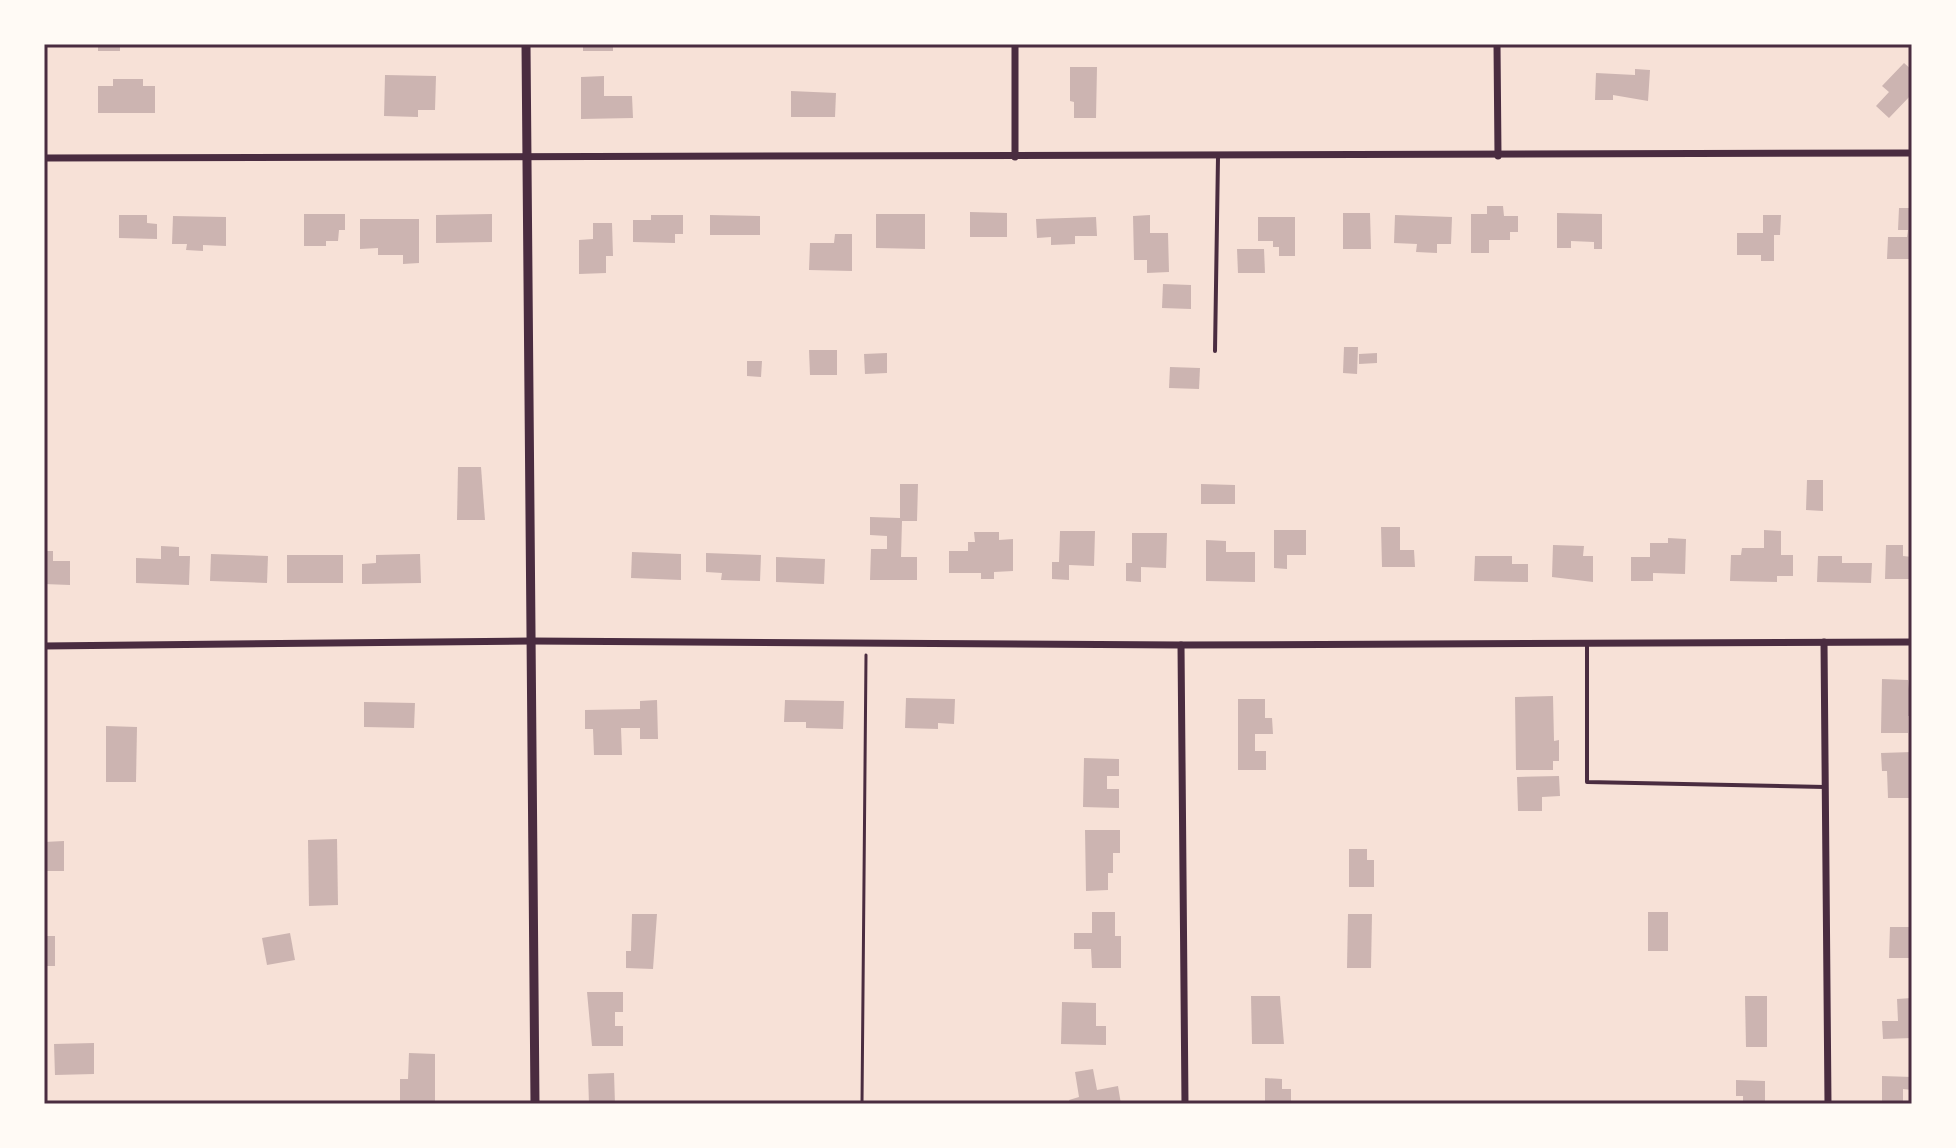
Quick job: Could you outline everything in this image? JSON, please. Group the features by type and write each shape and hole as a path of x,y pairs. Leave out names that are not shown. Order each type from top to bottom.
{"street":[{"path":"526,44 535,1104"},
{"path":"1015,44 1015,157"},
{"path":"1497,44 1498,156"},
{"path":"44,158 1912,153"},
{"path":"44,646 531,641 1181,645 1912,642"},
{"path":"1824,642 1828,1104"},
{"path":"1181,645 1185,1104"}],"lane":[{"path":"1215,351 1218,157"},
{"path":"1587,643 1587,782 1825,787"}],"path":[{"path":"862,1104 866,643"}],"building":[{"path":"98,44 120,44 120,51 98,51"},
{"path":"583,44 613,44 613,51 583,51"},
{"path":"1904,63 1912,70 1912,94 1889,118 1876,106 1889,92 1882,86"},
{"path":"1070,67 1097,67 1096,118 1074,118 1074,102 1070,101"},
{"path":"1635,69 1650,70 1648,101 1613,95 1613,100 1595,100 1596,73 1635,75"},
{"path":"385,75 436,76 435,110 418,110 418,117 384,116"},
{"path":"604,76 604,96 632,96 633,118 581,119 581,77"},
{"path":"113,79 143,79 143,86 155,86 155,113 98,113 98,86 113,86"},
{"path":"791,91 836,93 835,117 791,117"},
{"path":"1487,206 1503,206 1504,216 1518,216 1518,232 1510,232 1510,240 1489,240 1489,253 1471,253 1471,214 1487,214"},
{"path":"1899,208 1912,208 1912,259 1887,259 1888,237 1907,237 1908,230 1898,230"},
{"path":"970,212 1007,213 1007,237 970,237"},
{"path":"1343,213 1370,213 1371,249 1343,249"},
{"path":"1557,213 1602,214 1602,249 1594,249 1594,242 1571,241 1571,248 1557,248"},
{"path":"304,214 345,214 345,230 339,230 338,241 326,241 326,246 304,246"},
{"path":"492,214 492,242 436,243 436,215"},
{"path":"876,214 925,214 925,249 876,248"},
{"path":"119,215 147,215 147,223 157,224 157,239 119,238"},
{"path":"651,215 683,215 683,234 675,234 675,243 633,242 633,220 651,220"},
{"path":"710,215 760,216 760,235 710,235"},
{"path":"1150,215 1150,233 1168,233 1169,272 1147,273 1147,260 1134,260 1133,216"},
{"path":"1395,215 1452,217 1451,244 1437,244 1437,253 1416,252 1417,244 1394,243"},
{"path":"1763,215 1781,215 1780,235 1774,235 1774,261 1761,261 1761,255 1737,255 1737,233 1763,233"},
{"path":"173,216 226,217 226,246 203,245 203,251 186,250 187,244 172,244"},
{"path":"1096,217 1097,236 1075,236 1075,244 1051,245 1051,237 1037,238 1036,219"},
{"path":"1258,217 1295,217 1295,256 1279,256 1279,247 1273,247 1273,241 1258,241"},
{"path":"360,219 419,219 419,263 403,264 403,255 378,255 378,248 360,249"},
{"path":"593,223 612,223 613,256 606,256 606,273 579,274 579,240 593,239"},
{"path":"835,234 852,234 852,271 809,270 810,243 834,243"},
{"path":"1237,249 1264,249 1265,273 1238,273"},
{"path":"1163,284 1191,285 1191,309 1162,308"},
{"path":"1344,347 1358,347 1357,374 1343,373"},
{"path":"809,350 837,350 837,375 810,375"},
{"path":"887,353 887,373 865,374 864,354"},
{"path":"1377,353 1377,363 1359,364 1359,354"},
{"path":"747,361 762,361 761,377 747,376"},
{"path":"1170,367 1200,368 1199,389 1169,388"},
{"path":"458,467 481,467 485,520 457,520"},
{"path":"1807,480 1823,480 1823,511 1806,510"},
{"path":"900,484 918,484 917,521 902,521 901,557 917,557 917,580 870,580 871,549 887,549 887,536 870,535 870,517 900,518"},
{"path":"1201,484 1235,485 1235,504 1201,504"},
{"path":"1381,527 1400,527 1400,550 1414,550 1415,567 1382,567"},
{"path":"1274,530 1306,530 1306,555 1287,555 1287,569 1274,568"},
{"path":"1764,530 1781,531 1781,555 1793,555 1793,576 1777,576 1777,582 1730,581 1731,555 1741,555 1742,548 1764,548"},
{"path":"1060,531 1095,531 1094,566 1069,565 1069,580 1052,579 1052,562 1059,562"},
{"path":"974,532 999,532 999,540 1013,539 1013,571 994,572 994,579 981,579 981,573 949,573 949,551 968,551 968,542 975,542"},
{"path":"1132,533 1167,533 1166,568 1141,567 1141,582 1126,581 1126,563 1132,563"},
{"path":"1668,538 1686,539 1685,574 1653,573 1653,581 1631,581 1631,557 1650,557 1650,543 1668,543"},
{"path":"1206,540 1226,541 1226,552 1255,552 1255,582 1206,581"},
{"path":"1553,545 1584,546 1583,556 1593,556 1593,582 1552,577"},
{"path":"1886,545 1903,545 1903,556 1912,557 1912,579 1885,579"},
{"path":"161,546 179,547 179,556 190,556 189,585 136,583 136,558 161,559"},
{"path":"44,551 53,551 53,561 70,561 70,585 44,584"},
{"path":"632,552 681,554 681,580 631,578"},
{"path":"706,553 761,555 760,581 721,580 722,573 706,572"},
{"path":"211,554 268,556 267,583 210,581"},
{"path":"420,554 421,583 362,584 362,564 376,563 376,555"},
{"path":"287,555 343,555 343,583 287,583"},
{"path":"1475,556 1512,556 1512,564 1528,564 1528,582 1474,581"},
{"path":"1818,556 1842,556 1842,563 1872,563 1871,583 1817,582"},
{"path":"776,557 825,559 824,584 776,582"},
{"path":"1882,679 1908,680 1912,716 1908,716 1908,733 1881,733"},
{"path":"1553,696 1554,741 1559,740 1559,761 1553,761 1553,770 1516,770 1515,697"},
{"path":"906,698 955,699 954,724 938,723 938,729 905,728"},
{"path":"1238,699 1265,699 1265,718 1272,718 1273,734 1255,734 1255,751 1266,751 1266,770 1238,770"},
{"path":"657,700 658,739 640,739 640,728 621,728 622,755 594,755 593,729 585,729 585,710 640,709 640,701"},
{"path":"785,700 844,701 843,729 806,728 806,722 784,722"},
{"path":"364,702 415,703 414,728 364,727"},
{"path":"106,726 137,727 136,782 106,782"},
{"path":"1912,752 1912,798 1888,798 1887,771 1882,771 1881,753"},
{"path":"1084,758 1119,759 1119,776 1107,776 1107,789 1119,789 1119,808 1083,807"},
{"path":"1559,776 1560,796 1542,797 1542,811 1518,811 1517,777"},
{"path":"1085,830 1120,830 1120,853 1113,853 1113,873 1108,873 1108,890 1086,891"},
{"path":"337,839 338,905 309,906 308,840"},
{"path":"64,841 64,871 44,871 44,842"},
{"path":"1349,849 1367,849 1367,860 1374,860 1374,887 1349,887"},
{"path":"1092,912 1115,912 1115,936 1121,936 1121,968 1092,968 1091,949 1074,949 1074,933 1092,933"},
{"path":"1648,912 1668,912 1668,951 1648,951"},
{"path":"632,914 657,914 653,969 626,968 626,951 631,951"},
{"path":"1348,914 1372,914 1371,968 1347,968"},
{"path":"1890,927 1910,927 1910,958 1889,958"},
{"path":"290,933 295,960 267,965 262,938"},
{"path":"44,936 55,936 55,966 44,966"},
{"path":"587,992 623,992 623,1012 615,1012 615,1026 623,1026 623,1046 592,1046"},
{"path":"1251,996 1280,996 1284,1044 1252,1044"},
{"path":"1745,996 1767,996 1767,1047 1746,1047"},
{"path":"1912,998 1912,1038 1883,1039 1882,1021 1898,1021 1897,999"},
{"path":"1062,1002 1096,1003 1096,1026 1106,1026 1106,1045 1061,1044"},
{"path":"94,1043 94,1074 55,1075 54,1044"},
{"path":"409,1053 435,1054 435,1104 400,1104 400,1079 408,1079"},
{"path":"1093,1069 1097,1090 1118,1086 1121,1104 1070,1104 1069,1100 1079,1097 1075,1072"},
{"path":"614,1073 615,1104 589,1104 588,1074"},
{"path":"1882,1076 1912,1077 1912,1090 1903,1089 1903,1102 1882,1101"},
{"path":"1265,1078 1282,1079 1282,1089 1291,1089 1291,1103 1265,1104"},
{"path":"1736,1080 1765,1081 1765,1104 1743,1104 1743,1096 1736,1096"}]}
